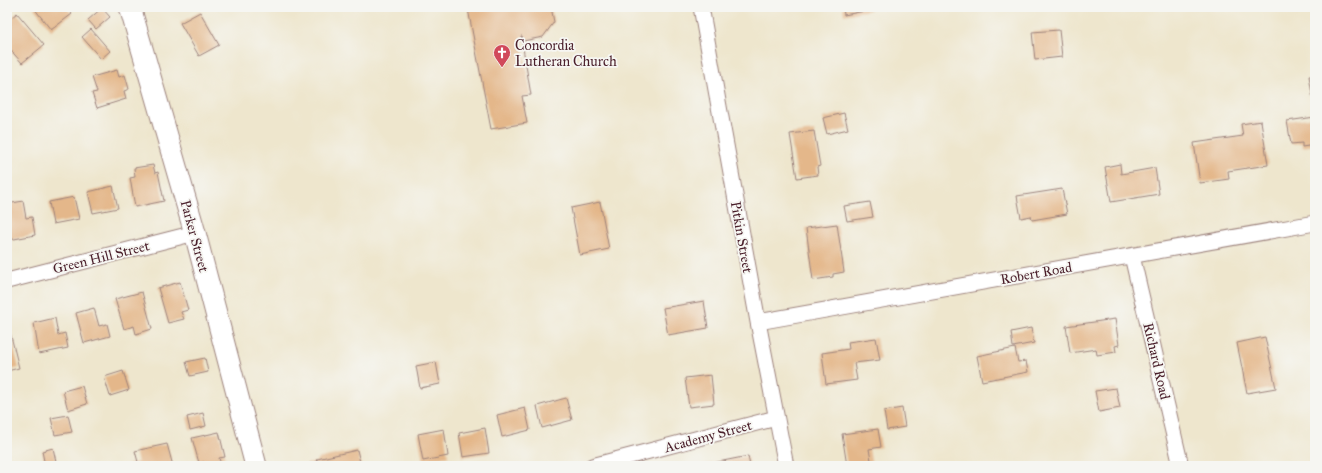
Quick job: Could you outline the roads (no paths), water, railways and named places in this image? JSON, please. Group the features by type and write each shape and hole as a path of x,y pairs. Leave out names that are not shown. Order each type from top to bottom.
{"street":[{"name":"Parker Street","path":"130,7 195,233 256,466"},
{"name":"Pitkin Street","path":"701,7 758,322 786,466"},
{"name":"Robert Road","path":"758,322 1315,223"},
{"name":"Green Hill Street","path":"7,281 195,233"},
{"name":"Richard Road","path":"1132,256 1181,466"},
{"name":"Academy Street","path":"592,466 776,418"}],"place":[{"name":"Concordia Lutheran Church","path":"502,68"}]}
